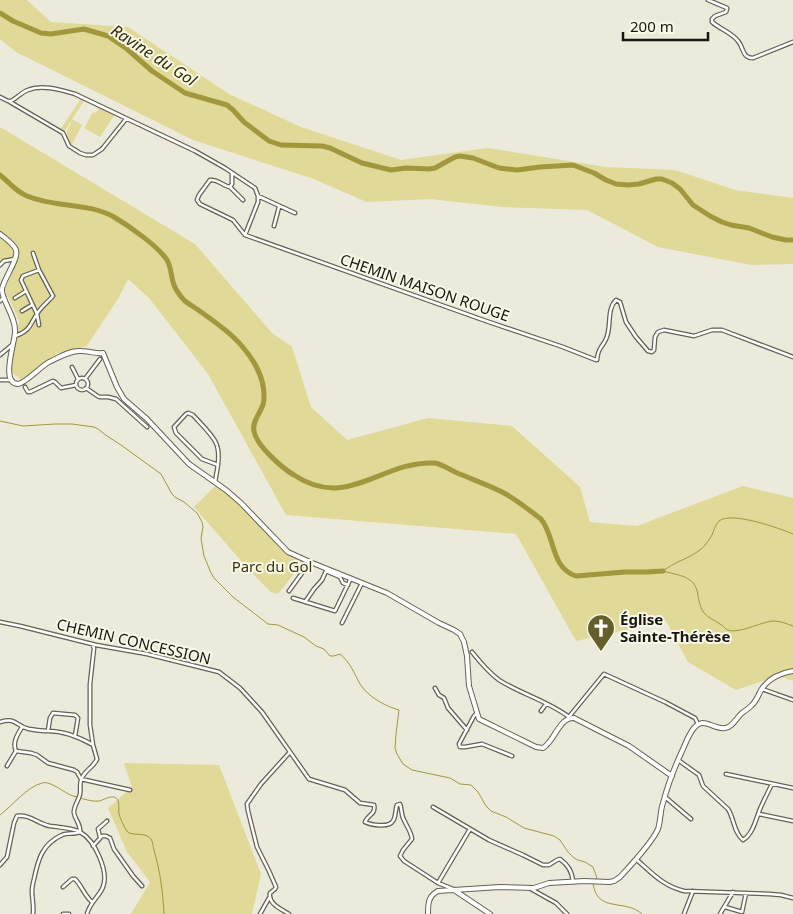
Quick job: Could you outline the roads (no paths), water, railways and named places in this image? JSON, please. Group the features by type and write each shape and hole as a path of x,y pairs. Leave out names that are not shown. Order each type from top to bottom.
{"main road":[{"path":"0,234 17,252 4,283 2,293 2,299 14,321 15,336 8,370 10,380 15,383 22,383 47,363 74,351 83,351 101,357 124,399 147,419 189,464 241,503 285,550 387,593 460,634 467,656 469,686 479,719 539,748 543,748 549,743 564,721 568,718 574,718 629,746 672,776"},
{"path":"428,914 429,899 438,891 500,887 530,888 549,883 614,881 636,859 658,830 662,807 672,776 692,730 698,724 703,723 719,728 729,727 741,714 752,706 765,684 777,675 793,671"},
{"path":"454,890 490,914"}],"street":[{"path":"708,0 727,8 726,12 715,16 712,22 736,39 748,58 753,58 793,42"},
{"path":"8,101 15,99 31,88 39,87 75,94 195,151 255,188 258,202 245,235"},
{"path":"0,97 62,134 69,146 86,155 93,154 102,149 126,119"},
{"path":"232,173 232,184 230,187 243,200"},
{"name":"CHEMIN MAISON ROUGE","path":"230,187 210,180 199,195 198,200 200,204 233,220 245,235 597,360 598,352 606,339 613,303 616,300 620,302 626,322 648,351 652,352 654,350 655,337 658,332 664,330 694,336 712,330 722,330 793,357"},
{"path":"258,196 295,214"},
{"path":"274,226 279,207"},
{"path":"15,336 24,333 32,325 37,314 52,296 39,270 33,252"},
{"path":"0,265 4,261 16,258"},
{"path":"39,270 23,276 21,280 37,314 39,325"},
{"path":"15,298 26,291"},
{"path":"22,311 32,305"},
{"path":"0,355 14,343"},
{"path":"85,379 101,357"},
{"path":"72,367 78,379 76,385"},
{"path":"78,379 85,379"},
{"path":"85,379 88,384 86,388"},
{"path":"0,380 10,380"},
{"path":"25,387 30,392 53,381 61,388 76,385"},
{"path":"76,385 79,389 83,390 86,388 99,397 116,399 147,426"},
{"path":"215,482 218,465 216,442 194,415 186,414 175,425 174,430 202,459 218,465"},
{"path":"289,591 310,562"},
{"path":"305,602 322,580 326,571 340,577 343,583 348,585"},
{"path":"293,598 335,612 350,578"},
{"path":"342,622 362,583"},
{"name":"CHEMIN CONCESSION","path":"0,622 220,672 240,688 262,712 309,779 345,790 360,802 374,804 374,813 365,822 369,824 389,824 393,821 397,805 400,804 401,813 409,828 412,839 402,850 400,856 404,861 438,883 454,890"},
{"path":"81,780 96,762 97,756 90,725 90,684 94,648 92,644"},
{"path":"472,652 489,672 498,679 555,708 568,718 604,674 665,702 695,718 698,724"},
{"path":"435,688 439,695 444,698 448,708 467,730"},
{"path":"762,689 793,700"},
{"path":"541,711 546,704"},
{"path":"48,730 52,713 75,715 78,718 75,736"},
{"path":"477,713 459,744 461,747 482,744 512,756"},
{"path":"0,722 10,720 22,727 75,736 93,745"},
{"path":"7,766 16,751 14,748 16,738 22,727"},
{"path":"16,751 37,755 48,763 77,772 81,780 80,795 74,814 80,825 80,832"},
{"path":"260,914 270,893 276,887 257,847 247,804 261,784 290,752"},
{"path":"678,760 699,774 703,786 728,809 738,835 742,840 749,835 772,784"},
{"path":"726,774 793,788"},
{"path":"81,780 130,790"},
{"path":"665,798 691,819"},
{"path":"433,806 488,840 543,865 548,866 560,859 569,868 573,882"},
{"path":"759,814 793,821"},
{"path":"0,865 7,857 17,816 23,815 47,826 80,832 93,846 102,861 103,871 104,884 92,902 87,914"},
{"path":"100,838 98,829 107,820"},
{"path":"438,883 470,829"},
{"path":"34,914 32,891 36,868 42,851 61,836 80,832"},
{"path":"93,846 104,836 110,838 114,849 142,886"},
{"path":"636,859 664,884 684,891 781,895 793,898"},
{"path":"63,887 72,879 75,879 80,883 85,896 92,902"},
{"path":"530,888 556,903 567,914"},
{"path":"684,914 693,891"},
{"path":"720,914 733,892"},
{"path":"725,906 742,912 746,893"},
{"path":"269,898 272,903 289,914"},
{"path":"64,914 70,914"}],"waterway":[{"name":"Ravine du Gol","path":"0,13 41,33 51,34 84,29 108,36 127,49 152,71 185,93 227,105 244,122 269,141 281,145 322,146 362,163 391,170 435,168 460,156 473,158 499,168 517,170 573,165 616,184 639,184 662,179 680,189 693,205 722,222 749,228 772,237 793,240"},
{"path":"0,175 23,194 38,200 104,212 135,231 163,255 170,268 176,290 181,297 232,336 254,362 264,389 263,405 254,425 256,437 270,456 294,475 313,485 331,488 348,486 416,464 435,463 504,493 541,519 546,527 557,559 568,572 576,576 663,571"},
{"path":"0,421 23,426 72,424 94,427 161,474 172,494 197,513 203,527 201,538 204,556 211,573 233,597 268,624 278,625 304,637 316,646 324,649 330,656 340,654 349,664 363,689 372,697 399,710 395,748 403,764 412,770 450,778 460,784 471,785 491,811 506,817 524,828 554,836 560,840 574,858 593,867 597,878 593,882 595,892 600,898 605,902 635,909 642,914"},
{"path":"663,571 700,550 710,539 719,521 725,518 755,521 793,534"},
{"path":"663,571 690,580 696,588 704,613 730,631 742,630 774,621 793,626"},
{"path":"0,815 26,792 42,783 49,783 73,796 89,800 99,801 112,797 116,798 119,816 127,831 133,834 148,836 152,840 161,882 164,914"}],"place":[{"name":"Église Sainte-Thérèse","path":"601,652"}],"park label":[{"name":"Parc du Gol","path":"272,566"}]}
